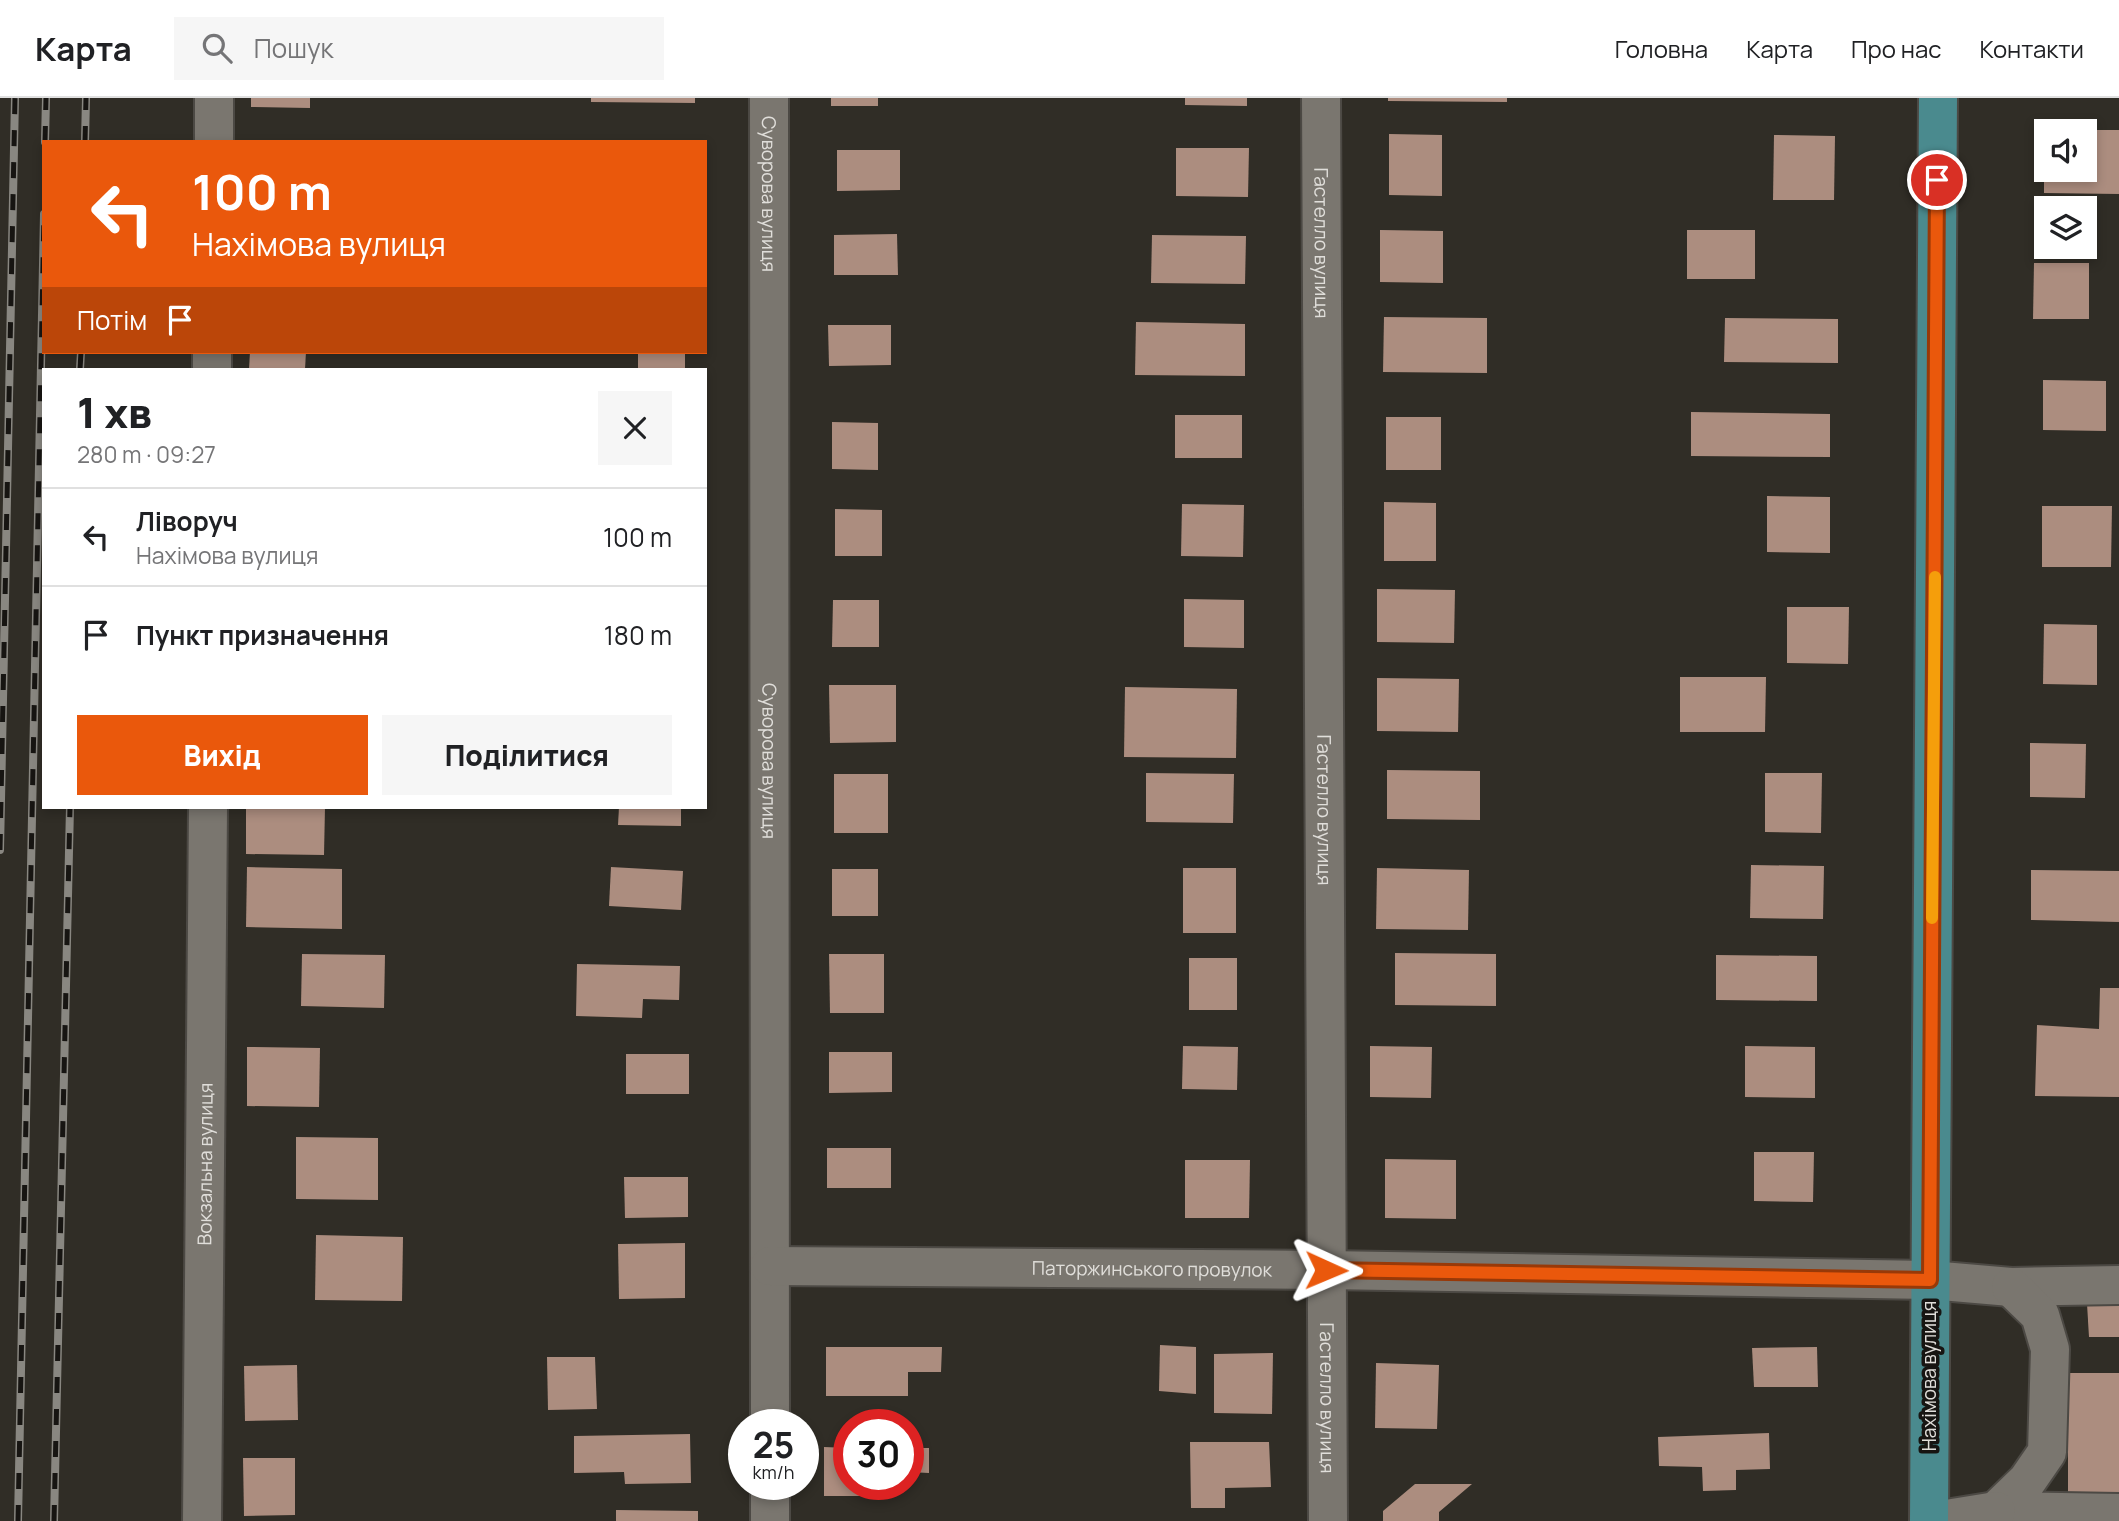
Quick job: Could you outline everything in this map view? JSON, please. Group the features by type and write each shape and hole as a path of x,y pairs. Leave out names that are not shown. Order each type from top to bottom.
{"main road":[{"name":"Нахімова вулиця","path":"1929,1521 1938,98"}],"street":[{"path":"214,98 214,140"},
{"name":"Суворова вулиця","path":"769,98 770,1409"},
{"name":"Гастелло вулиця","path":"1321,98 1328,1521"},
{"name":"Вокзальна вулиця","path":"202,1521 208,809"},
{"name":"Паторжинського провулок","path":"770,1266 1326,1270 1930,1280 2011,1287 2119,1285"},
{"path":"1996,1511 2027,1481 2047,1452 2050,1349 2040,1315 2011,1287"},
{"path":"770,1500 770,1521"},
{"path":"1934,1521 1996,1511 2119,1513"}],"building":[{"path":"251,98 310,98 310,108 251,107"},
{"path":"591,98 695,98 695,103 591,102"},
{"path":"831,98 878,98 878,106 831,106"},
{"path":"1185,98 1247,98 1247,106 1185,105"},
{"path":"1388,98 1507,98 1507,102 1388,101"},
{"path":"2097,130 2119,130 2119,194 2044,193 2044,182 2097,182"},
{"path":"1389,134 1442,135 1442,196 1389,195"},
{"path":"1774,135 1835,136 1834,200 1773,200"},
{"path":"1176,148 1249,148 1248,197 1176,196"},
{"path":"837,150 900,150 900,190 837,191"},
{"path":"1380,230 1443,231 1443,283 1380,282"},
{"path":"1687,230 1755,230 1755,279 1687,279"},
{"path":"897,234 898,275 834,275 834,235"},
{"path":"1152,235 1246,236 1245,284 1151,283"},
{"path":"2034,263 2089,263 2089,319 2033,319"},
{"path":"1384,317 1487,318 1487,373 1383,372"},
{"path":"1725,318 1838,319 1838,363 1724,362"},
{"path":"1136,322 1245,324 1245,376 1135,375"},
{"path":"828,325 891,325 891,365 829,366"},
{"path":"250,354 306,354 305,368 249,368"},
{"path":"638,354 685,354 685,368 638,368"},
{"path":"2043,380 2106,381 2106,431 2043,430"},
{"path":"1691,412 1830,414 1830,457 1691,456"},
{"path":"1175,415 1242,415 1242,458 1175,458"},
{"path":"1386,417 1441,417 1441,470 1386,470"},
{"path":"832,422 878,423 878,470 832,469"},
{"path":"1767,496 1830,497 1830,553 1767,552"},
{"path":"1384,502 1436,503 1436,561 1384,561"},
{"path":"1182,504 1244,505 1243,557 1181,556"},
{"path":"2042,506 2112,506 2111,567 2042,567"},
{"path":"835,509 882,510 882,556 835,556"},
{"path":"1377,589 1455,590 1454,643 1377,642"},
{"path":"1184,599 1244,600 1244,648 1184,647"},
{"path":"833,600 879,600 879,647 832,647"},
{"path":"1787,607 1849,607 1848,664 1787,663"},
{"path":"2044,624 2097,625 2097,685 2043,684"},
{"path":"1680,677 1766,677 1765,732 1680,732"},
{"path":"1377,678 1459,679 1458,732 1377,731"},
{"path":"829,685 896,685 896,742 830,743"},
{"path":"1125,687 1237,689 1236,758 1124,757"},
{"path":"2030,743 2086,744 2085,798 2030,797"},
{"path":"1387,770 1480,771 1480,820 1387,819"},
{"path":"1146,773 1234,774 1233,823 1146,822"},
{"path":"1765,773 1822,773 1821,833 1765,832"},
{"path":"834,774 888,774 888,833 834,833"},
{"path":"246,809 325,809 324,855 246,854"},
{"path":"619,809 681,809 681,826 618,825"},
{"path":"1751,865 1824,866 1823,919 1750,918"},
{"path":"247,867 342,869 342,929 246,927"},
{"path":"611,867 683,871 681,910 609,906"},
{"path":"1183,868 1236,868 1236,933 1183,933"},
{"path":"1377,868 1469,870 1468,930 1376,929"},
{"path":"832,869 878,869 878,916 832,916"},
{"path":"2031,870 2119,871 2119,922 2031,920"},
{"path":"1395,953 1496,954 1496,1006 1395,1005"},
{"path":"302,954 385,955 384,1008 301,1006"},
{"path":"829,954 884,954 884,1013 830,1013"},
{"path":"1716,955 1817,956 1817,1001 1716,1000"},
{"path":"1189,958 1237,958 1237,1010 1189,1010"},
{"path":"577,964 680,966 679,1000 643,999 642,1018 576,1016"},
{"path":"2100,988 2119,988 2119,1097 2035,1096 2037,1025 2099,1029"},
{"path":"1183,1046 1238,1047 1237,1090 1182,1089"},
{"path":"1370,1046 1432,1047 1431,1098 1370,1097"},
{"path":"1745,1046 1815,1047 1815,1098 1745,1097"},
{"path":"247,1047 320,1048 319,1107 247,1106"},
{"path":"829,1052 892,1052 892,1092 829,1093"},
{"path":"626,1054 689,1054 689,1094 626,1094"},
{"path":"296,1137 378,1138 378,1200 296,1199"},
{"path":"827,1148 891,1148 891,1188 827,1188"},
{"path":"1754,1152 1814,1152 1813,1202 1754,1201"},
{"path":"1385,1159 1456,1160 1456,1219 1385,1218"},
{"path":"1185,1160 1250,1160 1249,1218 1185,1218"},
{"path":"624,1177 688,1177 688,1217 625,1218"},
{"path":"316,1235 403,1237 402,1301 315,1300"},
{"path":"685,1243 685,1298 619,1299 618,1244"},
{"path":"2119,1303 2119,1337 2089,1337 2087,1304"},
{"path":"1160,1345 1196,1347 1196,1394 1159,1391"},
{"path":"826,1347 942,1347 941,1372 908,1372 908,1396 826,1396"},
{"path":"1817,1347 1818,1387 1754,1387 1752,1348"},
{"path":"1273,1353 1272,1414 1214,1413 1214,1354"},
{"path":"547,1357 595,1357 597,1409 548,1410"},
{"path":"1376,1363 1439,1365 1437,1429 1375,1428"},
{"path":"297,1365 298,1420 245,1421 244,1366"},
{"path":"2068,1373 2119,1373 2119,1495 2068,1495"},
{"path":"1769,1433 1770,1469 1736,1470 1736,1490 1703,1491 1702,1467 1659,1466 1658,1437"},
{"path":"690,1434 691,1483 625,1484 624,1472 574,1473 574,1436"},
{"path":"1190,1442 1269,1442 1271,1487 1225,1488 1225,1508 1191,1508"},
{"path":"824,1447 833,1447 833,1496 824,1496"},
{"path":"924,1448 929,1448 929,1473 924,1473"},
{"path":"243,1458 295,1458 295,1515 244,1516"},
{"path":"1415,1484 1472,1484 1439,1512 1439,1521 1383,1521 1383,1511"},
{"path":"616,1510 698,1511 698,1521 616,1521"}],"railway":[{"path":"0,850 15,98"},
{"path":"45,140 46,98"},
{"path":"85,140 86,98"},
{"path":"18,1521 42,315"},
{"path":"80,368 81,354"},
{"path":"54,1521 70,809"}],"slow traffic":[{"path":"1932,918 1935,577"}],"route":[{"path":"1326,1270 1930,1280 1937,180"}]}
